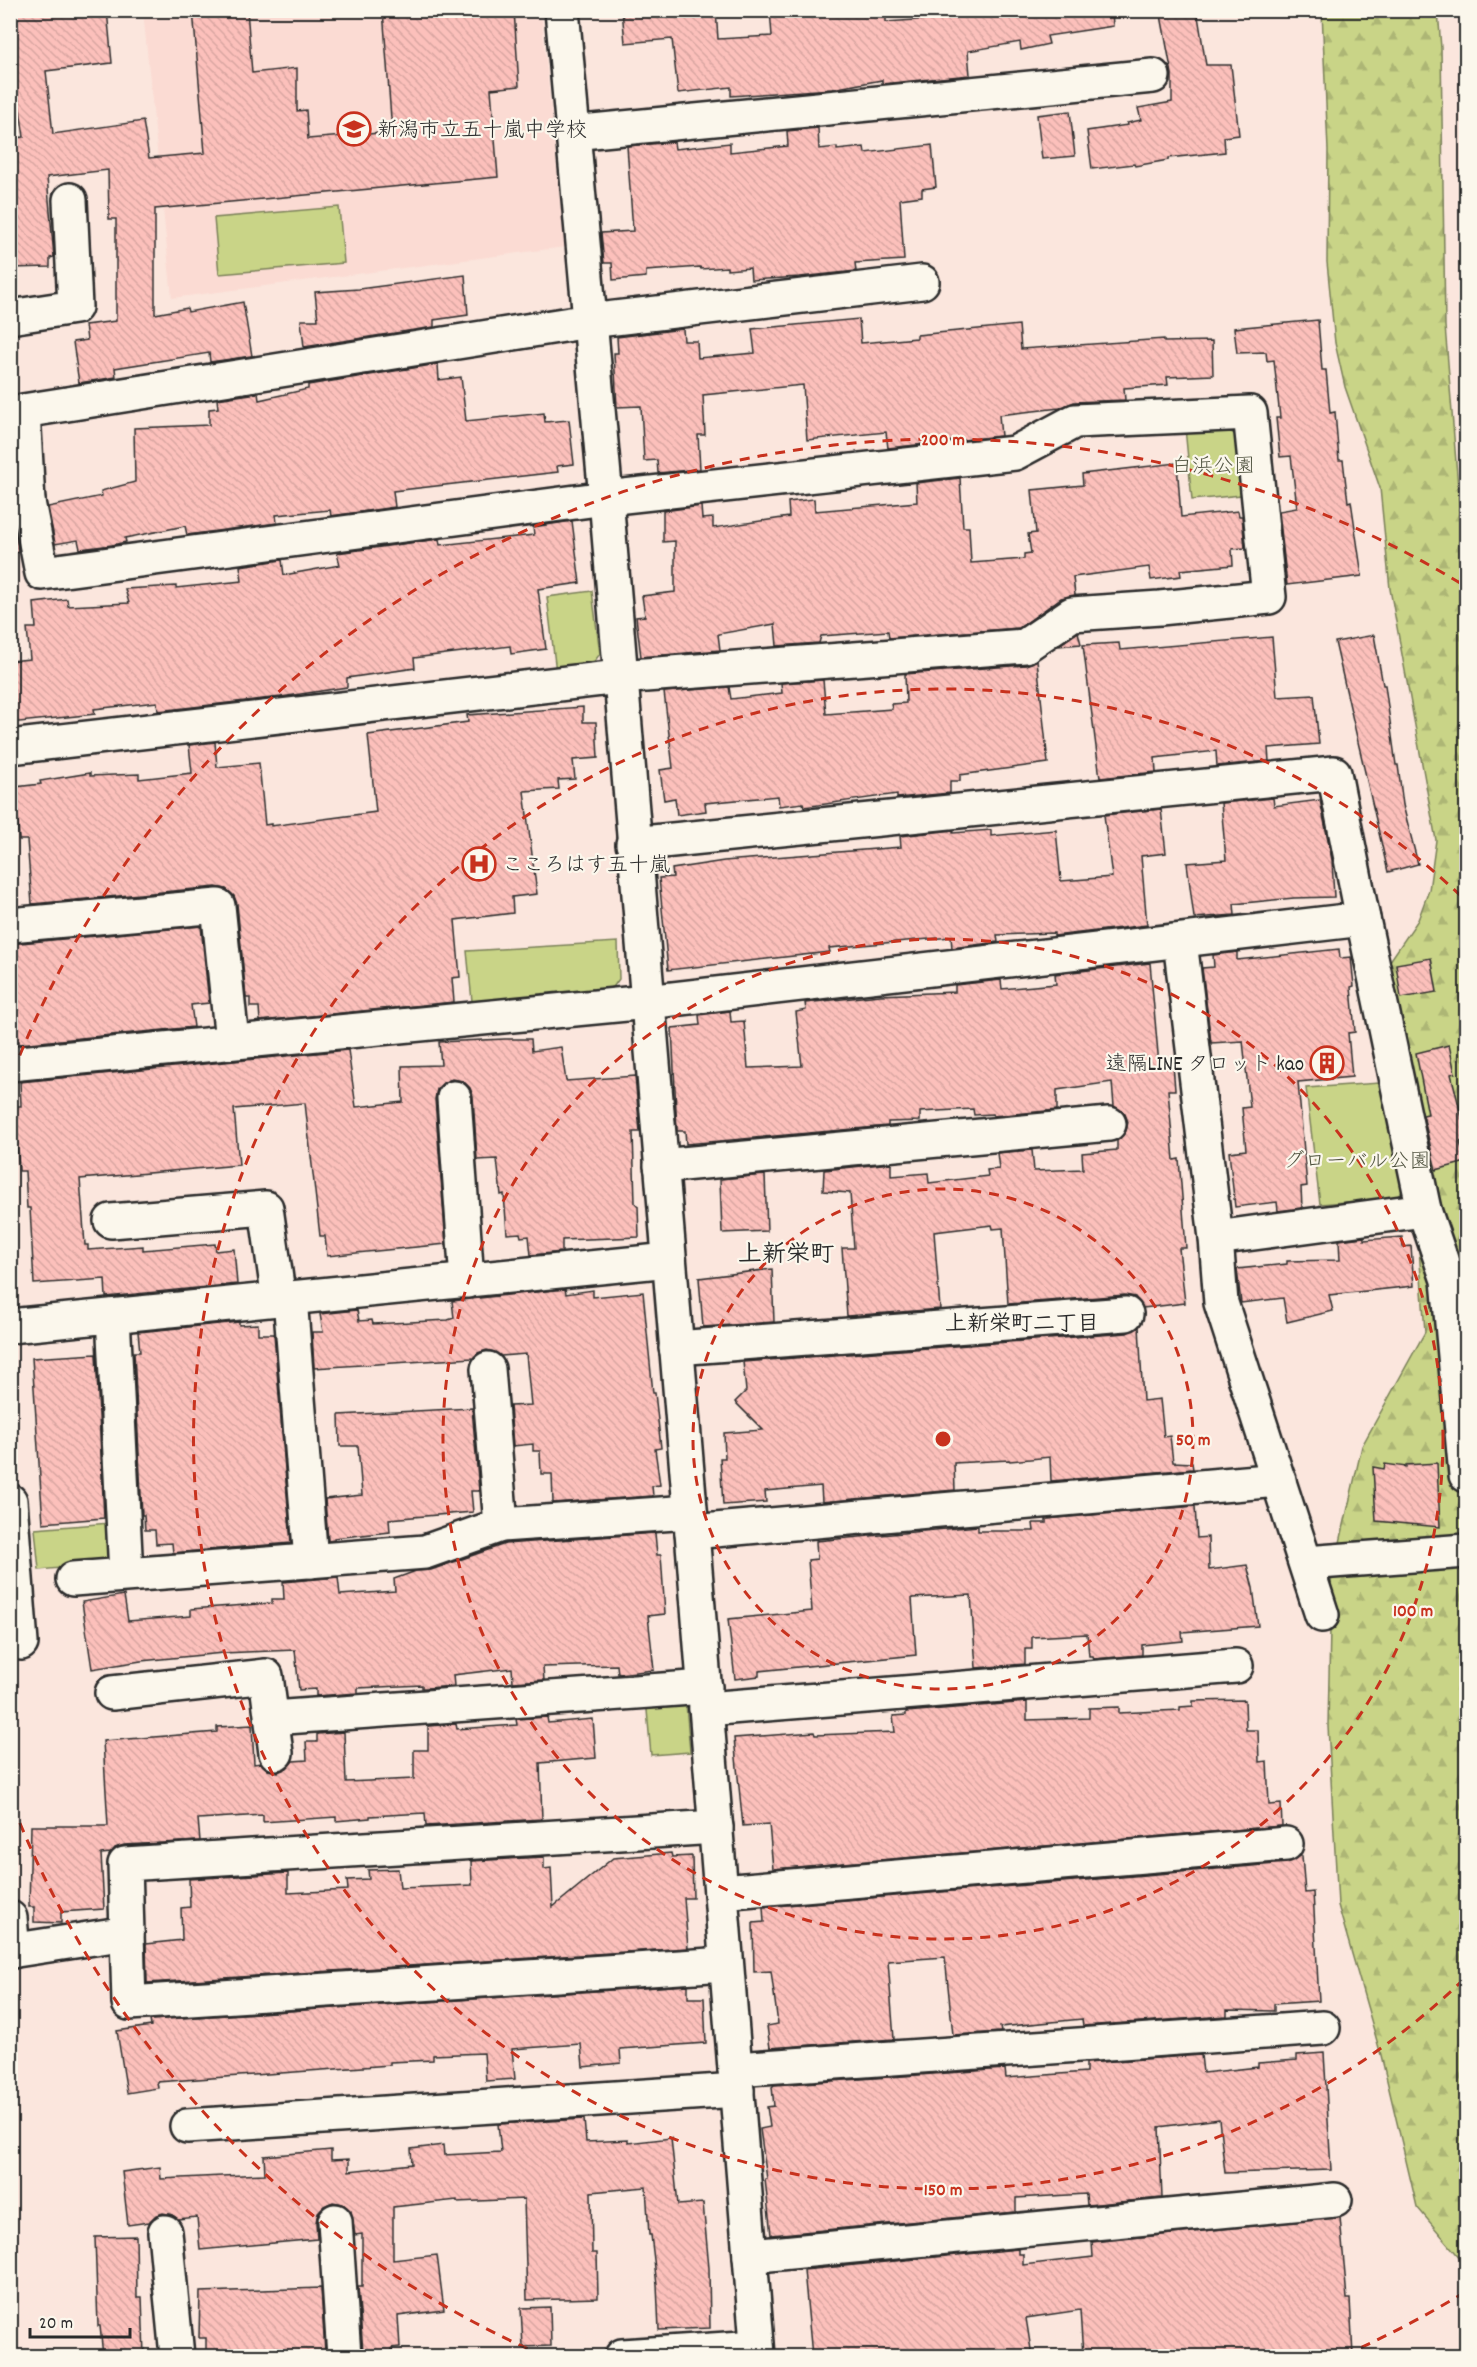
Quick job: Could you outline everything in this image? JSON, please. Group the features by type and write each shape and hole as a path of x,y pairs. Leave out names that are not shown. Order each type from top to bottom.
{"street":[{"path":"562,10 606,498 758,2352 622,2356"},
{"path":"572,133 1154,76"},
{"path":"10,317 75,307 70,200"},
{"path":"10,747 619,677 1025,646 1072,614 1269,597 1250,413 1075,421 1015,453 606,498 42,573 19,503 23,411 589,321 922,282"},
{"path":"633,844 1334,773 1424,1210 1448,1280 1467,1475"},
{"path":"10,925 218,906 232,1041"},
{"path":"10,1064 647,1002 1363,919"},
{"path":"1180,941 1216,1238 1221,1303 1322,1615"},
{"path":"454,1098 467,1281"},
{"path":"661,1166 1109,1124"},
{"path":"111,1221 266,1208 285,1299 311,1561"},
{"path":"1216,1238 1424,1210"},
{"path":"10,1326 669,1260"},
{"path":"676,1348 1126,1314"},
{"path":"113,1316 126,1574"},
{"path":"488,1369 501,1524"},
{"path":"73,1579 426,1552 501,1524 691,1522 1279,1480"},
{"path":"10,1501 21,1643"},
{"path":"1306,1563 1467,1551"},
{"path":"272,1718 705,1699 1236,1666"},
{"path":"112,1693 266,1676 276,1753"},
{"path":"716,1827 125,1864 129,2003 726,1964"},
{"path":"721,1892 1286,1844"},
{"path":"10,1918 12,1951 127,1933"},
{"path":"187,2126 1323,2028"},
{"path":"750,2256 1335,2200"},
{"path":"335,2221 344,2356"},
{"path":"165,2232 177,2356"}],"shaded area":[{"name":"新潟市立五十嵐中学校","path":"143,11 541,11 565,247 172,298"}],"green space":[{"path":"1322,11 1438,11 1441,48 1445,326 1466,586 1466,2265 1417,2207 1381,2055 1338,1905 1328,1726 1331,1582 1362,1446 1425,1332 1416,1207 1386,1002 1390,961 1418,920 1429,890 1436,840 1390,589 1380,488 1345,387 1335,343 1327,262 1328,150"},
{"path":"339,207 344,263 219,274 214,218"},
{"name":"白浜公園","path":"1221,424 1235,435 1241,495 1192,500 1185,428"},
{"path":"592,591 600,654 589,668 556,672 547,597"},
{"path":"618,942 619,979 611,990 472,1001 467,951"},
{"name":"グローバル公園","path":"1380,1083 1407,1186 1396,1198 1320,1204 1306,1088"},
{"path":"110,1523 113,1551 103,1564 39,1570 35,1529"},
{"path":"646,1699 686,1704 690,1752 651,1755"}],"building":[{"path":"10,10 107,10 112,63 46,71 53,134 143,121 149,158 205,153 193,10 247,10 252,73 297,68 297,111 306,110 308,139 392,132 383,10 514,10 519,86 491,89 498,177 155,209 155,314 187,308 188,312 243,302 252,356 210,362 209,353 115,368 116,377 79,383 73,342 87,340 85,325 116,321 116,219 109,219 108,170 47,177 54,257 50,258 50,267 10,268 10,138 24,137 15,76 10,77"},
{"path":"622,10 716,10 718,39 772,36 770,10 886,10 886,22 974,16 973,10 1112,10 1113,26 1047,36 1049,44 1021,50 1020,42 968,51 970,75 882,84 882,80 832,89 731,96 731,87 678,93 672,39 625,43"},
{"path":"1160,10 1197,10 1206,65 1231,65 1239,135 1224,137 1225,152 1168,158 1168,160 1135,166 1134,164 1092,169 1087,131 1128,125 1127,123 1141,120 1138,108 1172,102 1172,74"},
{"path":"1070,111 1075,156 1042,159 1037,115"},
{"path":"818,128 819,149 864,147 865,153 932,145 936,187 922,189 922,196 900,199 904,260 855,263 856,271 800,277 751,280 750,268 727,270 727,267 701,269 700,267 646,271 646,277 613,280 612,263 604,263 601,233 633,231 627,146 674,142 675,149 730,143 730,152 788,146 787,131"},
{"path":"465,275 468,315 434,320 434,327 304,347 301,320 318,320 315,292 359,289"},
{"path":"859,319 861,343 1019,325 1021,349 1164,339 1164,342 1212,341 1213,375 1167,377 1168,385 1124,388 1125,400 1074,402 1060,408 999,415 1001,436 888,448 886,432 807,440 803,385 703,395 705,435 698,435 700,469 658,473 657,460 644,461 641,406 617,407 614,353 618,353 617,337 683,329 684,341 697,341 698,358 755,353 752,329"},
{"path":"1318,320 1322,370 1326,370 1330,413 1335,412 1339,460 1343,460 1348,502 1351,501 1362,576 1287,585 1279,511 1297,508 1291,456 1280,457 1276,418 1280,418 1274,360 1267,361 1266,352 1237,353 1234,328"},
{"path":"438,364 439,380 461,377 466,421 544,413 545,422 569,420 574,464 557,466 558,472 393,491 395,507 331,516 330,510 276,515 277,523 187,535 185,526 125,538 126,542 80,549 78,540 55,544 48,507 102,496 101,491 135,482 134,428 209,425 209,409 218,408 217,399 258,393 259,400 308,389 308,385"},
{"path":"1177,463 1181,517 1238,511 1239,516 1242,516 1245,548 1232,549 1233,565 1180,570 1181,576 1151,580 1149,567 1073,577 1075,595 1061,598 1019,628 889,638 888,631 821,636 819,643 777,646 775,624 718,634 720,650 641,657 636,617 645,616 642,596 675,592 675,541 663,542 663,511 701,506 702,519 713,518 713,528 789,517 788,502 814,499 815,511 917,502 916,483 960,478 963,527 969,527 971,563 1024,559 1024,554 1031,553 1028,534 1036,533 1032,490 1083,485 1082,474"},
{"path":"572,521 580,583 538,589 546,649 511,654 510,646 414,658 415,668 347,678 347,687 281,697 158,711 157,702 94,709 95,714 10,723 10,661 30,659 27,628 36,628 34,603 67,599 68,606 129,603 125,589 176,586 176,588 242,581 240,566 282,560 284,575 340,565 337,553 439,539 440,545 534,535 533,527"},
{"path":"10,523 13,523 19,552 10,554"},
{"path":"1078,632 1081,644 1058,646"},
{"path":"1374,635 1383,685 1385,685 1403,805 1418,864 1388,872 1335,642"},
{"path":"1272,637 1277,697 1314,695 1319,744 1268,748 1269,761 1217,766 1216,751 1155,758 1156,772 1100,778 1083,645 1119,643 1120,650"},
{"path":"1037,660 1048,763 960,775 960,781 950,781 950,793 897,798 897,794 804,807 803,803 779,806 778,796 705,803 706,811 677,815 675,798 664,800 660,770 673,768 664,692 729,687 731,699 782,693 781,683 823,680 826,714 892,709 891,704 906,703 905,674 1026,665"},
{"path":"583,707 583,722 596,722 598,758 573,760 575,779 558,780 559,789 524,791 537,894 512,897 513,913 455,920 460,977 452,978 454,1002 260,1021 259,1007 250,1007 250,998 246,998 237,904 234,896 226,889 216,887 32,904 27,840 19,840 15,787 41,784 40,781 90,773 90,776 139,774 139,779 192,773 189,745 215,742 217,767 259,763 265,825 376,812 368,735 468,722 467,715"},
{"path":"1273,798 1274,806 1320,800 1332,860 1334,897 1234,904 1235,915 1194,918 1187,863 1226,860 1221,803"},
{"path":"1161,809 1166,853 1141,856 1147,925 1054,936 1054,933 997,935 998,942 952,948 951,937 829,948 830,952 668,970 659,878 673,877 672,869 724,861 901,847 900,836 953,830 953,833 991,830 991,836 1056,830 1061,881 1112,877 1104,815"},
{"path":"201,926 209,1003 191,1005 194,1027 19,1044 19,1041 10,1042 10,944"},
{"path":"1339,949 1340,958 1351,957 1354,986 1351,987 1355,1032 1348,1033 1352,1077 1298,1082 1307,1186 1301,1187 1302,1208 1278,1211 1277,1202 1235,1207 1229,1152 1246,1150 1242,1108 1250,1107 1243,1041 1211,1043 1202,968 1214,967 1213,955 1237,952 1237,960"},
{"path":"1431,958 1437,992 1401,998 1396,964"},
{"path":"1150,963 1159,1065 1173,1064 1175,1090 1168,1090 1174,1160 1179,1159 1186,1248 1179,1248 1185,1303 1143,1308 1135,1297 1125,1295 1008,1304 1003,1228 993,1229 992,1225 934,1232 940,1309 847,1316 842,1248 854,1248 850,1193 823,1191 824,1170 891,1163 891,1176 928,1173 929,1183 988,1176 987,1170 999,1169 997,1153 1032,1150 1034,1171 1083,1169 1082,1153 1117,1150 1117,1141 1126,1131 1128,1122 1125,1114 1114,1106 1112,1082 1057,1090 1057,1110 993,1116 993,1114 974,1115 973,1109 920,1112 920,1121 888,1122 888,1126 686,1144 685,1131 677,1131 672,1028 700,1025 699,1015 730,1011 731,1022 744,1021 748,1068 802,1066 796,1012 806,1010 805,1003 880,995 955,992 955,985 1001,980 1002,989 1056,984 1055,974"},
{"path":"531,1039 532,1051 561,1047 566,1081 635,1076 640,1132 633,1132 635,1203 638,1206 639,1237 562,1240 562,1252 531,1255 529,1236 521,1237 520,1233 507,1234 504,1194 501,1195 497,1159 477,1160 473,1096 470,1088 463,1081 452,1079 437,1089 435,1099 446,1244 327,1256 325,1236 320,1236 305,1103 234,1109 239,1165 80,1179 85,1245 88,1245 88,1250 143,1246 143,1250 215,1244 216,1251 234,1249 237,1284 106,1297 105,1279 34,1284 30,1208 27,1208 25,1171 19,1171 14,1106 21,1106 20,1082 348,1050 356,1107 403,1102 402,1066 441,1065 439,1042"},
{"path":"1449,1045 1455,1073 1451,1074 1467,1138 1460,1142 1466,1162 1436,1170 1423,1115 1428,1114 1416,1053"},
{"path":"765,1175 767,1231 722,1233 720,1179"},
{"path":"1364,1237 1364,1240 1402,1237 1403,1247 1411,1246 1414,1286 1329,1295 1333,1311 1287,1322 1283,1298 1241,1303 1237,1269 1287,1264 1287,1261 1340,1260 1339,1240"},
{"path":"772,1269 774,1322 703,1327 699,1278"},
{"path":"565,1289 566,1294 593,1290 593,1297 643,1292 661,1448 655,1449 660,1485 652,1486 653,1496 553,1503 552,1474 541,1474 540,1451 533,1451 533,1444 513,1446 510,1406 531,1405 526,1354 501,1356 487,1350 478,1353 473,1358 314,1368 312,1332 323,1332 320,1314 357,1310 359,1321 372,1320 373,1324 448,1320 454,1318 452,1301"},
{"path":"239,1322 239,1325 258,1324 258,1334 274,1334 291,1543 173,1553 172,1543 156,1544 155,1530 145,1530 144,1515 142,1515 134,1352 140,1352 138,1332"},
{"path":"1139,1326 1143,1401 1160,1399 1164,1437 1170,1436 1173,1462 1192,1463 1193,1469 1051,1481 1050,1457 954,1463 955,1490 822,1502 821,1486 765,1491 766,1502 723,1505 720,1458 725,1458 724,1433 763,1430 735,1402 746,1391 743,1362 1127,1333"},
{"path":"96,1354 104,1518 43,1523 32,1358"},
{"path":"472,1408 479,1491 471,1491 473,1512 389,1519 390,1532 334,1538 328,1541 325,1499 362,1495 358,1446 340,1446 339,1415"},
{"path":"1437,1463 1440,1527 1376,1521 1373,1467 1384,1469 1385,1464 1406,1467 1406,1465"},
{"path":"1195,1506 1197,1538 1208,1537 1209,1570 1247,1565 1253,1588 1258,1626 1182,1632 1183,1641 1142,1645 1142,1655 1094,1659 1093,1656 1089,1656 1087,1634 1032,1637 1032,1649 1025,1649 1025,1664 976,1668 971,1595 912,1598 916,1655 759,1671 759,1676 735,1679 728,1619 812,1611 808,1560 817,1559 816,1541 978,1526 978,1531 1034,1531 1033,1523 1046,1523 1046,1519"},
{"path":"655,1533 657,1555 661,1555 665,1614 648,1616 654,1670 618,1674 617,1665 543,1667 544,1680 513,1682 512,1668 453,1675 454,1686 358,1688 358,1693 316,1696 316,1689 299,1690 295,1650 223,1653 141,1661 92,1669 82,1602 124,1595 128,1621 191,1616 191,1609 272,1603 272,1599 284,1599 283,1582 338,1577 340,1595 395,1591 394,1579 416,1571 431,1570 505,1544"},
{"path":"1245,1700 1246,1730 1258,1730 1259,1762 1267,1761 1269,1805 1281,1804 1282,1826 773,1869 769,1824 743,1826 734,1738 814,1732 815,1735 895,1732 893,1716 906,1715 906,1712 1027,1702 1027,1720 1089,1718 1089,1708 1119,1707 1119,1713 1180,1710 1180,1707 1193,1706 1193,1701"},
{"path":"547,1717 548,1723 593,1719 596,1758 540,1763 542,1819 426,1826 425,1813 370,1816 370,1818 336,1821 336,1817 263,1822 263,1815 198,1819 200,1841 124,1845 115,1848 111,1853 101,1854 104,1909 61,1912 61,1923 34,1922 34,1907 29,1907 31,1826 108,1826 103,1741 217,1732 217,1727 252,1725 254,1764 261,1763 268,1770 278,1772 287,1768 293,1761 307,1760 306,1742 317,1742 317,1734 344,1732 346,1782 414,1779 414,1750 428,1750 428,1726 456,1724 457,1729 517,1725 516,1719"},
{"path":"671,1853 672,1857 692,1856 693,1898 684,1898 688,1948 147,1983 146,1944 182,1940 181,1908 190,1907 189,1879 288,1873 288,1893 348,1890 347,1880 369,1879 368,1870 398,1869 400,1888 472,1885 471,1861 544,1857 544,1869 551,1868 553,1907 613,1858"},
{"path":"1302,1856 1305,1893 1313,1892 1319,2001 1274,2004 1274,2011 1227,2010 1227,2016 1083,2026 1082,2019 1000,2027 1001,2032 953,2035 945,1957 888,1961 894,2039 770,2048 767,2026 778,2024 771,1971 754,1972 753,1923 764,1922 763,1907 1288,1863"},
{"path":"688,1985 688,1998 704,1998 706,2043 620,2049 621,2063 583,2067 581,2044 512,2049 515,2079 486,2081 484,2053 433,2055 433,2060 390,2062 390,2065 157,2082 158,2088 127,2093 117,2031 151,2026 150,2020"},
{"path":"1324,2053 1331,2170 1225,2173 1219,2119 1159,2127 1162,2198 1087,2205 1086,2194 1016,2198 1016,2212 771,2235 765,2179 767,2179 760,2129 770,2127 767,2107 774,2106 772,2087 774,2085 1005,2069 1006,2078 1086,2072 1086,2063 1201,2055 1203,2073 1258,2067 1258,2063 1297,2060 1297,2055"},
{"path":"584,2119 586,2142 628,2140 628,2143 671,2138 678,2205 703,2203 709,2268 710,2328 659,2330 657,2285 651,2235 649,2235 646,2187 591,2192 592,2253 597,2253 598,2298 527,2300 524,2199 457,2202 457,2200 393,2207 393,2260 437,2255 444,2310 398,2316 400,2347 392,2348 392,2356 365,2356 363,2352 358,2287 362,2287 362,2234 355,2235 351,2211 343,2204 333,2202 318,2212 317,2239 200,2250 197,2217 178,2219 163,2213 155,2216 149,2222 128,2225 122,2172 160,2167 161,2179 265,2174 264,2156 331,2150 331,2160 349,2159 349,2171 412,2164 411,2149 443,2145 444,2155 501,2152 498,2124"},
{"path":"1340,2217 1347,2299 1350,2299 1353,2356 1083,2356 1080,2310 1026,2318 1032,2356 812,2356 804,2270 1018,2249 1018,2254 1023,2254 1023,2265 1093,2257 1092,2242"},
{"path":"136,2236 137,2297 142,2297 144,2356 103,2356 100,2326 98,2326 95,2237"},
{"path":"321,2288 325,2353 206,2356 206,2338 199,2338 200,2292"},
{"path":"550,2307 551,2346 523,2347 521,2308"}],"place":[{"name":"新潟市立五十嵐中学校","path":"354,129"},
{"name":"こころはす五十嵐","path":"479,864"},
{"name":"遠隔LINE タロット kao","path":"1327,1063"}],"district":[{"name":"上新栄町","path":"786,1253"},
{"name":"上新栄町二丁目","path":"1022,1322"}]}
